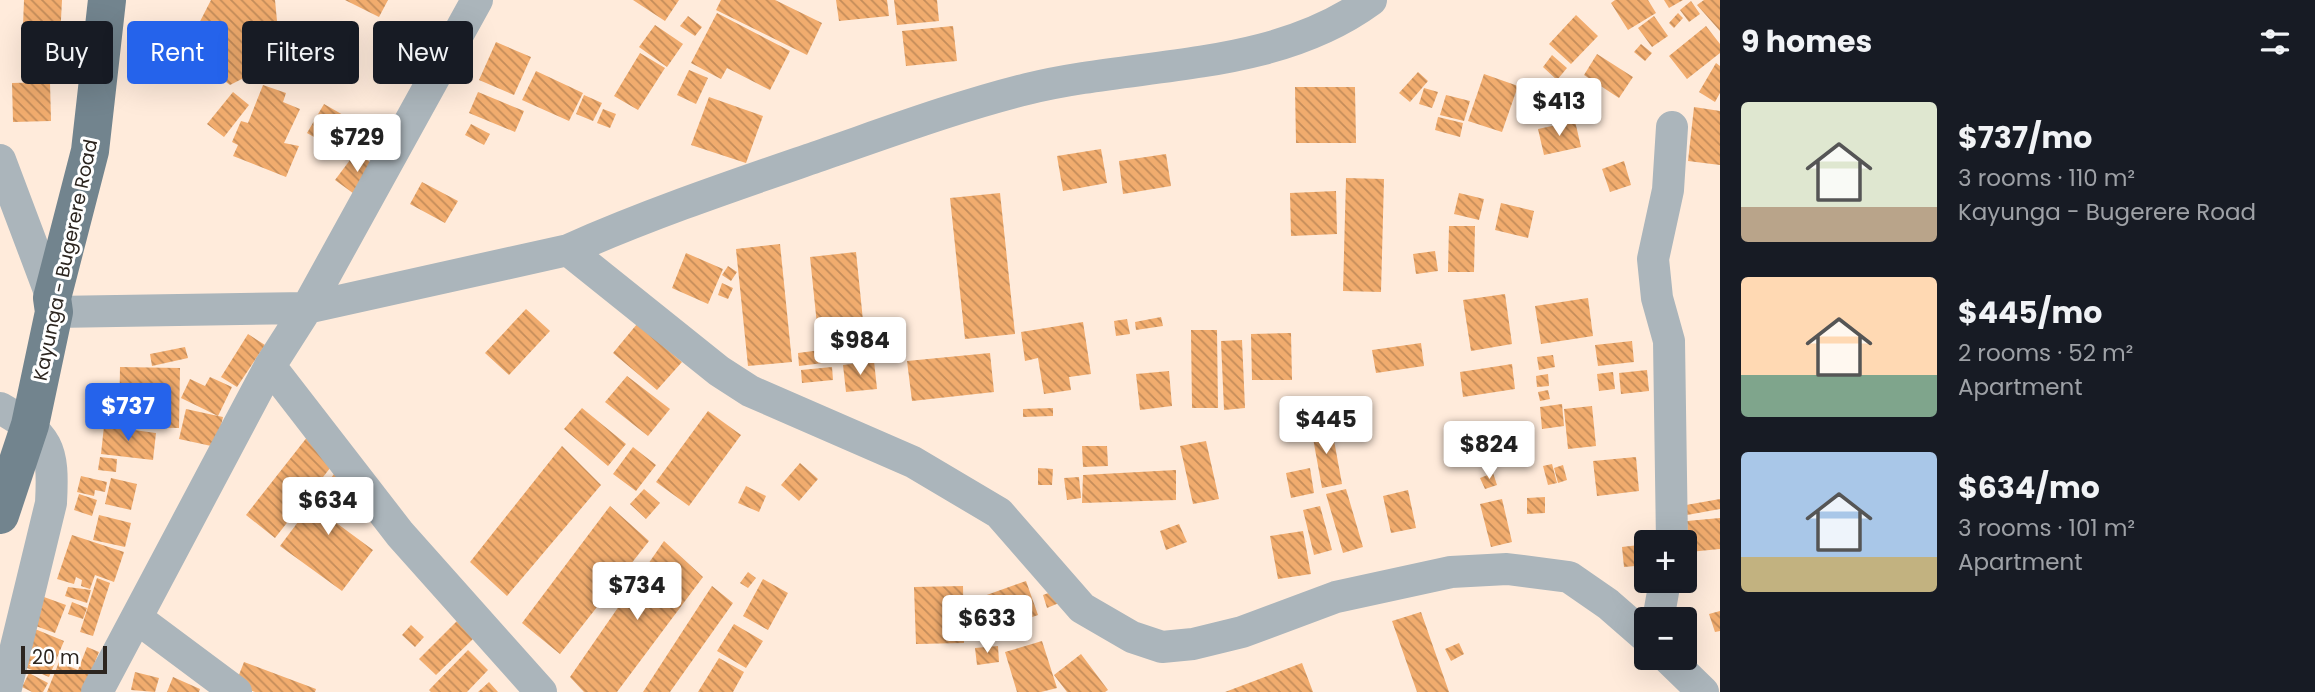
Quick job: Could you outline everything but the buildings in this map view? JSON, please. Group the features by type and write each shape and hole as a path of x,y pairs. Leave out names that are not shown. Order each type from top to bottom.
{"main road":[{"name":"Kayunga - Bugerere Road","path":"0,514 15,417 53,305 90,151 107,0"}],"street":[{"path":"97,692 270,366 307,308 477,0"},
{"path":"0,160 53,305 307,308 568,250 678,204 960,107 1031,88 1168,67 1274,46 1311,35 1371,0"},
{"path":"1672,127 1668,190 1653,259 1657,298 1669,341 1672,530"},
{"path":"568,250 719,371 750,391 913,462 999,513 1082,608 1132,637 1162,647 1193,644 1242,632 1348,595 1451,572 1507,569 1569,577 1608,604 1634,627"},
{"path":"270,366 400,534 541,692"},
{"path":"5,692 51,503 52,477 48,446 15,417"},
{"path":"138,619 236,692"},
{"path":"1680,670 1703,692"}]}
